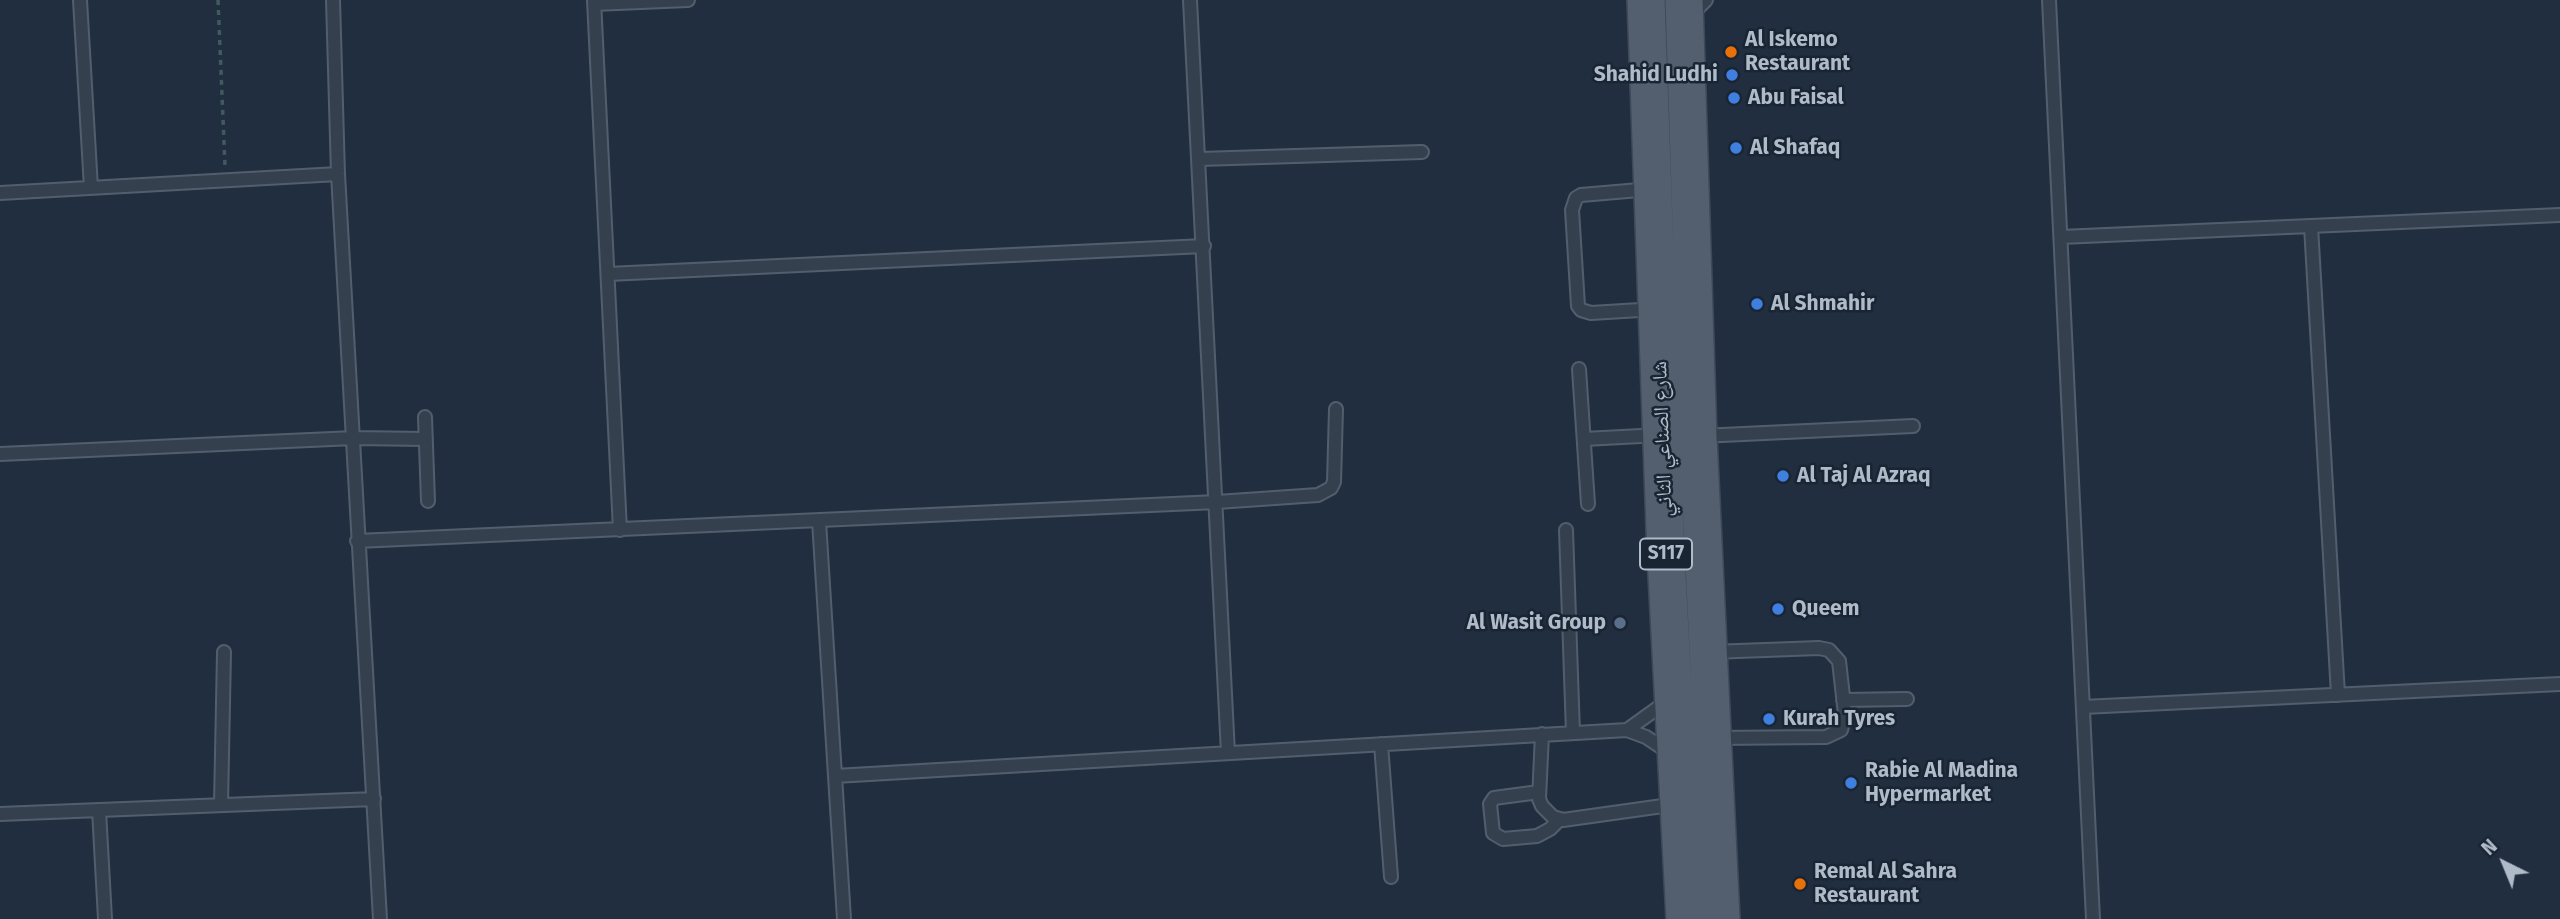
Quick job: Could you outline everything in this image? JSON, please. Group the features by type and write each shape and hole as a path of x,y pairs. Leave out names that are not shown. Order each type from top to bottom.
{"main road":[{"name":"شارع الصناعي الثاني","path":"1646,0 1659,309 1680,436 1707,652 1721,919"},
{"name":"شارع الصناعي الثاني","path":"1685,919 1672,696 1692,8"}],"lane":[{"path":"80,0 91,188"},
{"path":"333,0 338,174 380,919"},
{"path":"620,530 594,2 688,0"},
{"path":"1190,0 1228,753"},
{"path":"2049,0 2093,919"},
{"path":"1200,159 1422,152"},
{"path":"0,193 338,174"},
{"path":"1655,189 1588,193 1576,198 1572,210 1578,306 1581,310 1591,313 1659,309"},
{"path":"2061,237 2560,215"},
{"path":"2311,226 2338,695"},
{"path":"608,274 1204,246"},
{"path":"1579,369 1587,504"},
{"path":"357,541 1217,502 1318,495 1331,488 1336,475 1336,409"},
{"path":"425,417 429,501"},
{"path":"1584,439 1913,426"},
{"path":"0,454 354,438 426,439"},
{"path":"818,520 844,919"},
{"path":"1566,530 1573,733"},
{"path":"1707,652 1819,648 1829,650 1839,661 1843,700 1844,725 1832,736 1711,738"},
{"path":"220,805 224,652"},
{"path":"2083,707 2560,684"},
{"path":"1627,730 1661,708 1672,696"},
{"path":"1843,700 1907,699"},
{"path":"835,776 1627,730 1646,737 1676,757"},
{"path":"1542,734 1539,792 1542,806 1553,817 1560,819 1679,803"},
{"path":"1381,744 1391,877"},
{"path":"1539,792 1494,798 1490,804 1493,834 1503,839 1537,836 1550,830 1560,819"},
{"path":"0,814 374,799"},
{"path":"99,810 105,919"}],"path":[{"path":"218,0 225,181"}],"place":[{"name":"Al Iskemo Restaurant","path":"1731,52"},
{"name":"Shahid Ludhi","path":"1732,75"},
{"name":"Abu Faisal","path":"1734,98"},
{"name":"Al Shafaq","path":"1736,148"},
{"name":"Al Shmahir","path":"1757,304"},
{"name":"Al Taj Al Azraq","path":"1783,476"},
{"name":"Queem","path":"1778,609"},
{"name":"Al Wasit Group","path":"1620,623"},
{"name":"Kurah Tyres","path":"1769,719"},
{"name":"Rabie Al Madina Hypermarket","path":"1851,783"},
{"name":"Remal Al Sahra Restaurant","path":"1800,884"}]}
